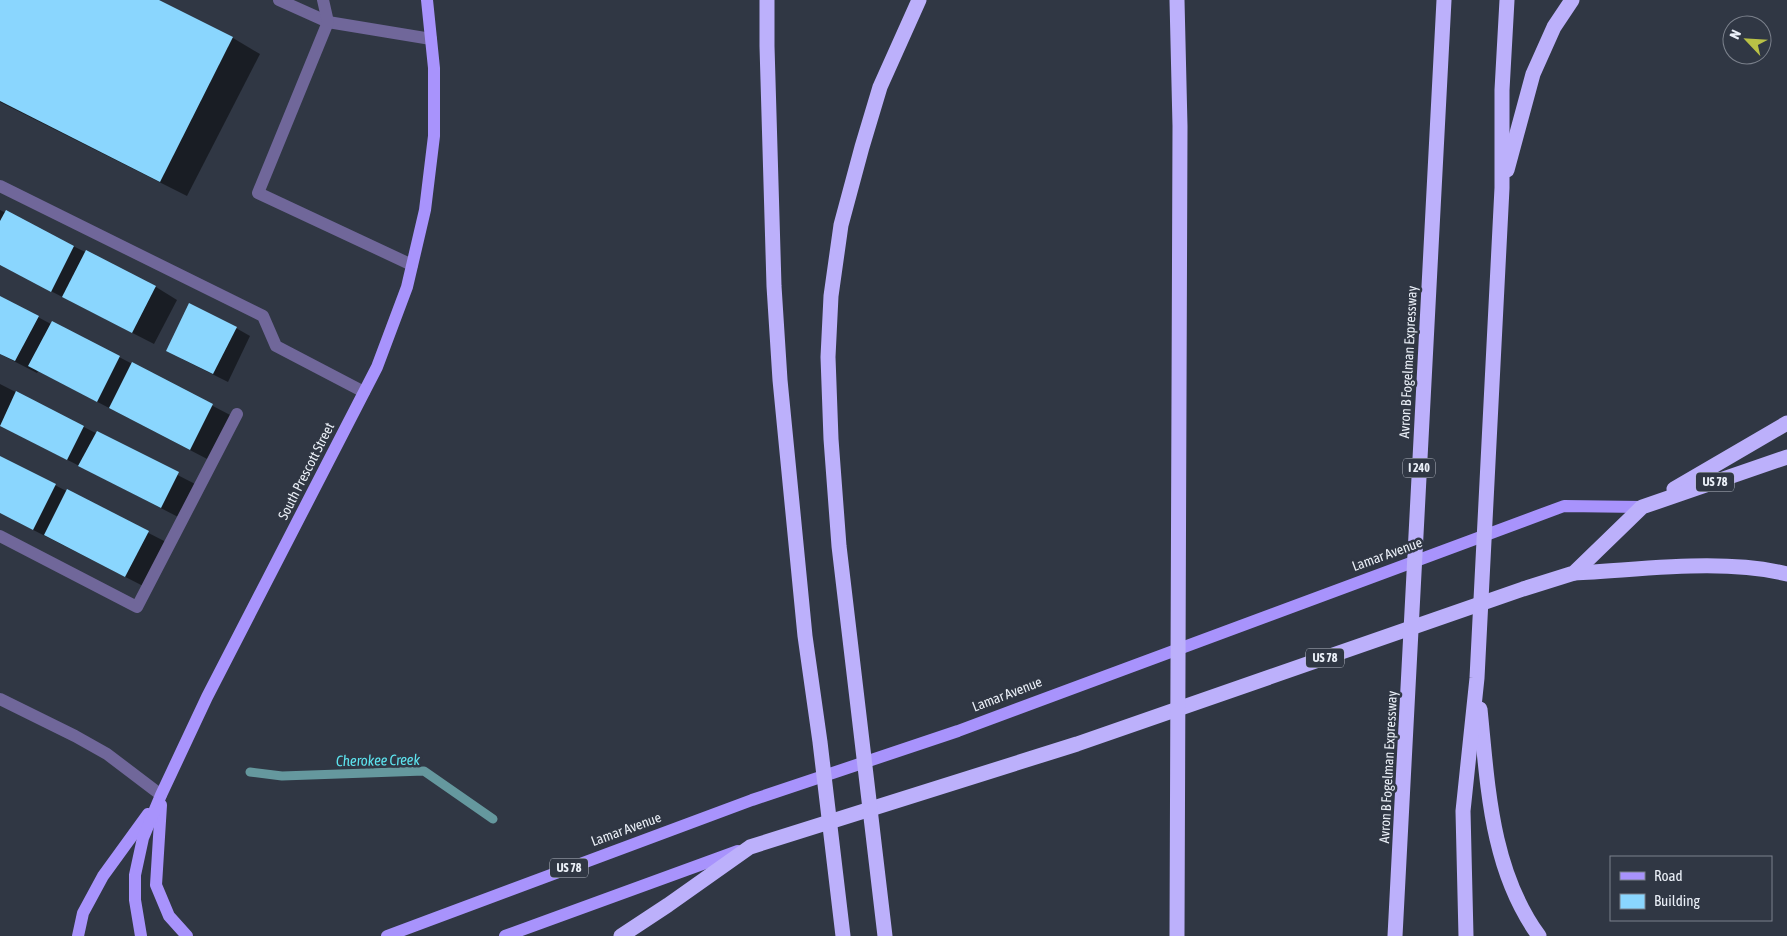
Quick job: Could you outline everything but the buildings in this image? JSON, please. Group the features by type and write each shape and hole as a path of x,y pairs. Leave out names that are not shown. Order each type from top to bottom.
{"highway":[{"path":"767,0 774,286 780,380 805,636 820,742 843,936"},
{"path":"885,936 838,546 828,357 831,296 842,225 880,87 919,0"},
{"path":"1177,0 1180,126 1177,936"},
{"name":"Avron B Fogelman Expressway","path":"1395,936 1444,0"},
{"path":"1466,936 1463,812 1477,678 1502,188 1502,90 1507,0"},
{"path":"1502,188 1533,74 1554,26 1572,0"},
{"path":"1642,507 1787,423"},
{"name":"Lamar Avenue","path":"750,847 1077,744 1523,589 1574,574 1642,507 1787,457"},
{"path":"1574,574 1719,566 1776,571 1787,574"},
{"path":"1477,678 1490,808 1499,848 1515,896 1539,936"},
{"path":"621,936 668,906 750,847"}],"main road":[{"name":"South Prescott Street","path":"141,936 135,900 135,875 143,838 207,697 377,367 408,287 425,210 434,136 434,68 427,0"},
{"name":"Lamar Avenue","path":"387,936 752,800 958,730 1564,506 1642,507"},
{"path":"78,936 83,913 103,876 161,796"},
{"path":"161,796 156,885 169,916 187,936"},
{"name":"Lamar Avenue","path":"505,936 750,847"}],"lane":[{"path":"279,0 328,22 431,39"},
{"path":"324,0 328,22 258,193 412,265"},
{"path":"0,186 263,316 276,346 364,392"},
{"path":"0,536 137,607 237,414"},
{"path":"0,699 107,754 161,796"}],"waterway":[{"name":"Cherokee Creek","path":"250,772 282,776 424,771 493,819"}]}
